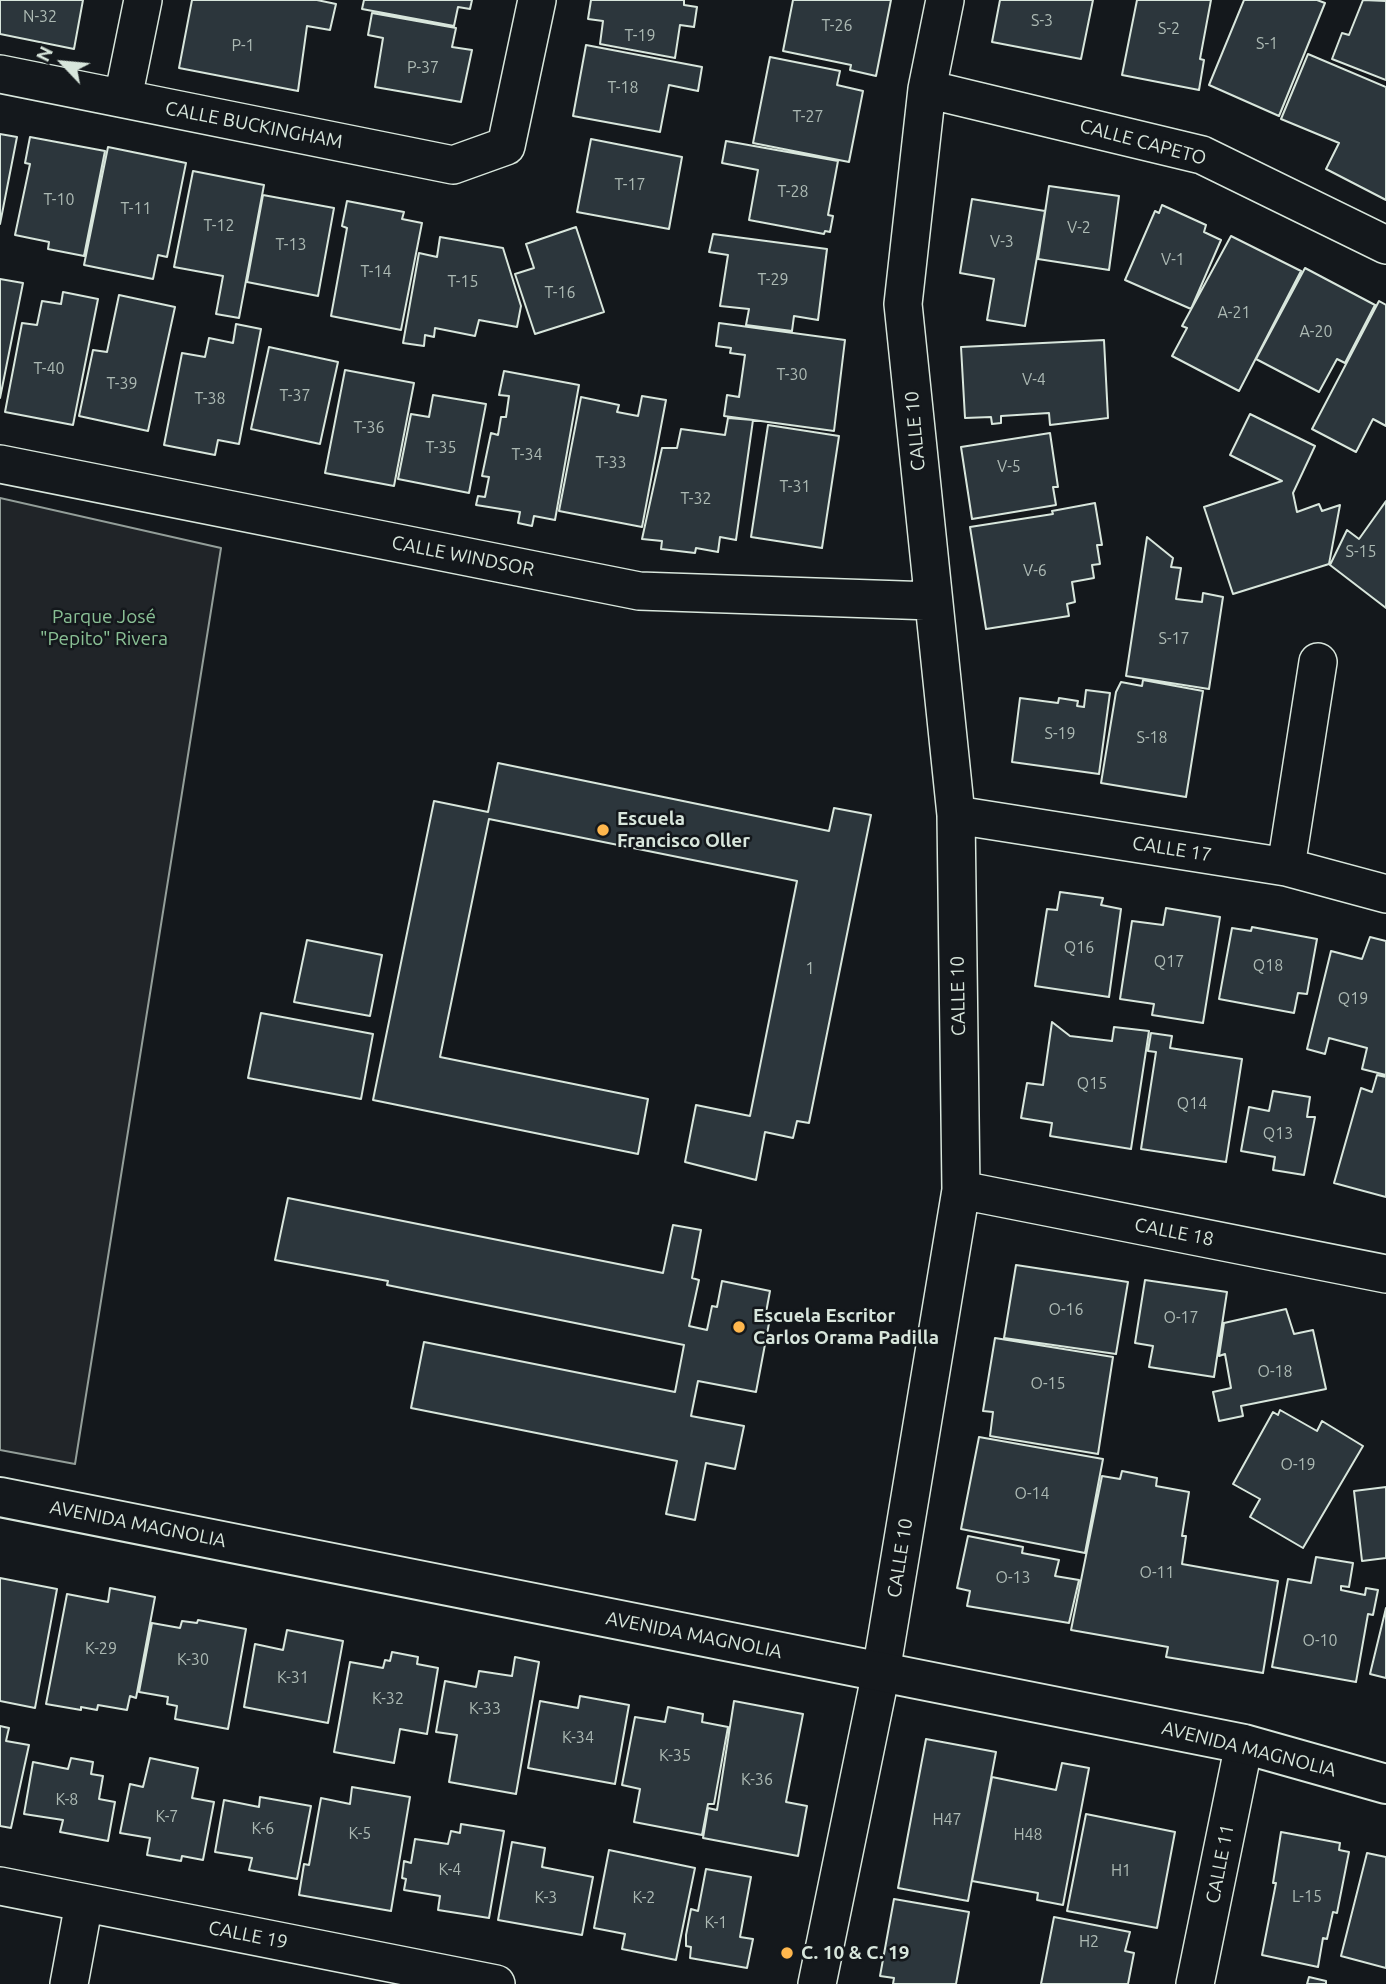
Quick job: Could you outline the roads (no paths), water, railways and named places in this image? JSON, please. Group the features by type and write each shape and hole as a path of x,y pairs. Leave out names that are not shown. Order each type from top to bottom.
{"street":[{"path":"123,99 143,0"},
{"name":"CALLE BUCKINGHAM","path":"0,74 453,165 506,146 537,0"},
{"name":"CALLE 10","path":"817,1984 881,1672 961,1190 956,815 903,304 927,89 945,0"},
{"name":"CALLE CAPETO","path":"927,89 1202,155 1386,245"},
{"name":"CALLE WINDSOR","path":"0,464 639,591 932,601"},
{"path":"1286,867 1318,662"},
{"name":"CALLE 17","path":"956,815 1286,867 1386,894"},
{"name":"CALLE 18","path":"961,1190 1386,1274"},
{"name":"AVENIDA MAGNOLIA","path":"0,1497 1244,1744 1386,1784"},
{"name":"CALLE 11","path":"1195,1984 1244,1744"},
{"name":"CALLE 19","path":"0,1886 447,1979 496,1984"},
{"path":"69,1984 84,1903"}],"place":[{"name":"Escuela Francisco Oller","path":"603,830"},
{"name":"Escuela Escritor Carlos Orama Padilla","path":"739,1327"},
{"name":"C. 10 & C. 19","path":"787,1953"}],"park label":[{"name":"Parque José \"Pepito\" Rivera","path":"104,628"}]}
